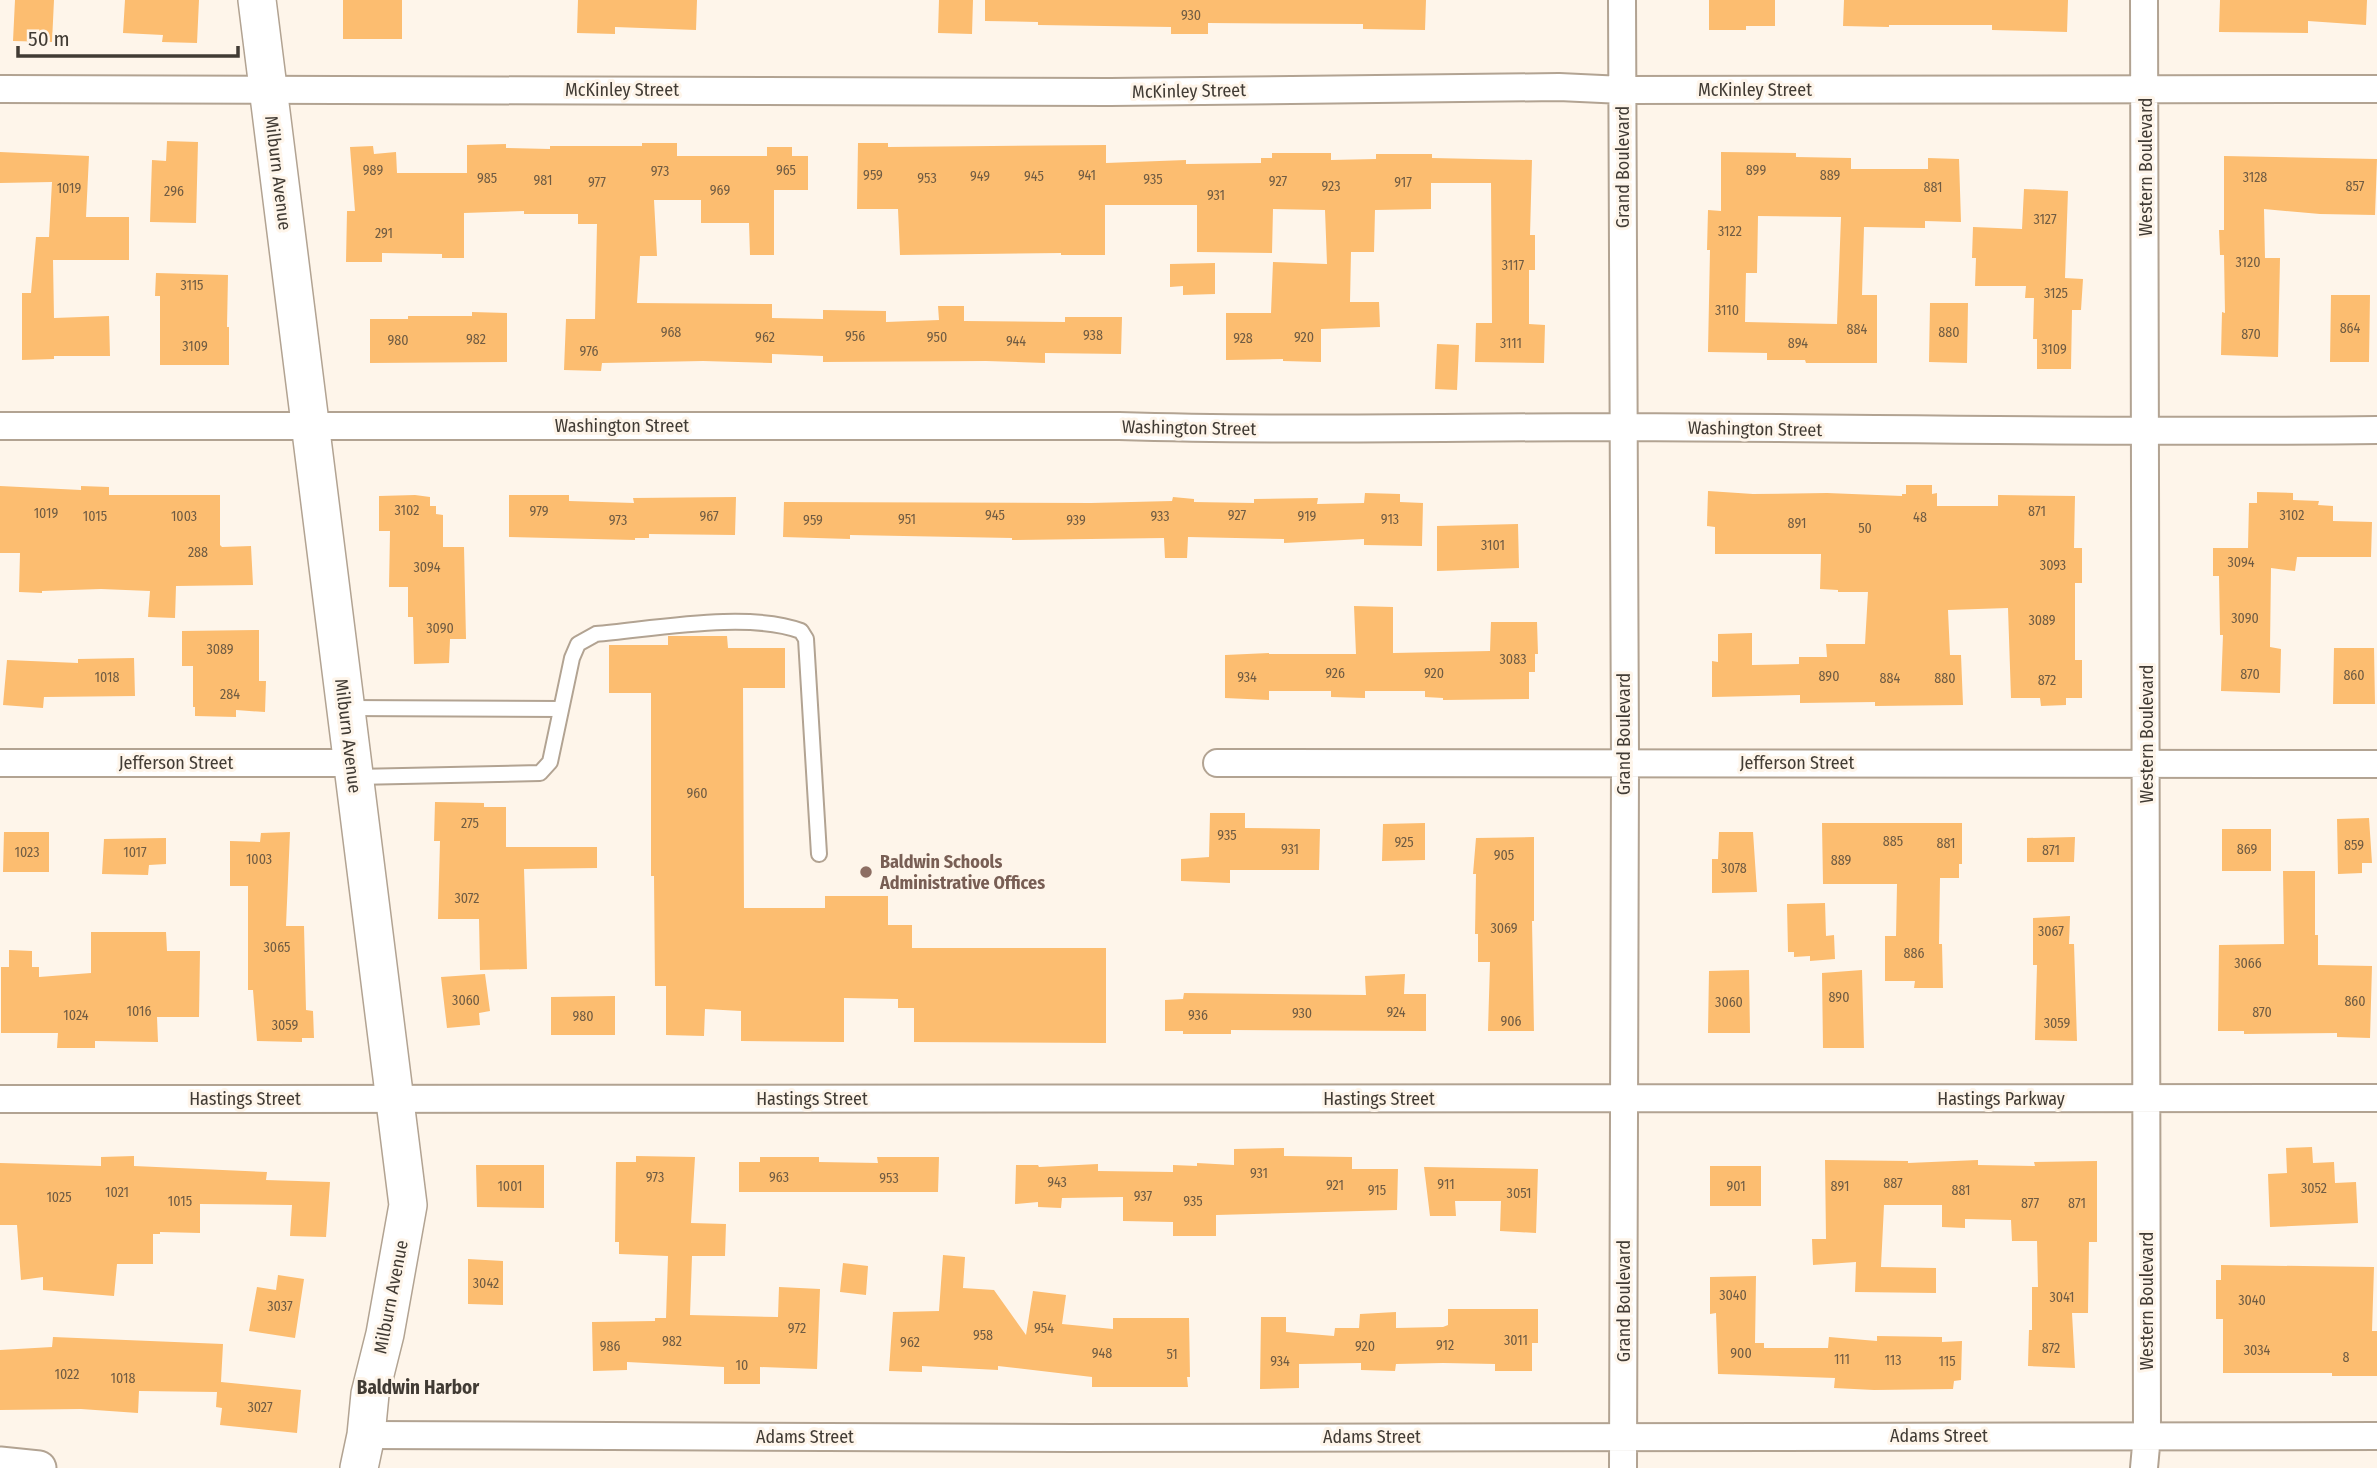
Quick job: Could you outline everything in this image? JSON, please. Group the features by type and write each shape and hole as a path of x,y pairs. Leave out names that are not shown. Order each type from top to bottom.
{"main road":[{"name":"Milburn Avenue","path":"257,0 408,1205 385,1334 370,1395 362,1451"}],"street":[{"name":"Grand Boulevard","path":"1622,0 1625,763 1623,1468"},
{"name":"Western Boulevard","path":"2144,0 2147,764 2147,1435 2144,1468"},
{"name":"McKinley Street","path":"0,89 1124,92 1559,87 1623,90 2377,89"},
{"name":"Washington Street","path":"0,426 1119,426 1243,430 1622,427 2146,432 2377,430"},
{"name":"Jefferson Street","path":"0,763 353,770"},
{"name":"Jefferson Street","path":"1217,763 2377,764"},
{"name":"Hastings Parkway","path":"1624,1099 2377,1098"},
{"name":"Hastings Street","path":"0,1099 1624,1099"},
{"name":"Adams Street","path":"362,1451 1060,1438 2377,1436"},
{"path":"0,1464 39,1468"}],"lane":[{"path":"353,770 540,773 550,762 572,658 578,644 596,634 736,622 786,625 802,631 806,639 819,853"},
{"path":"345,708 561,709"}],"building":[{"path":"15,0 54,0 52,42 13,41"},
{"path":"125,0 199,0 197,43 162,42 163,35 123,33"},
{"path":"343,0 402,0 402,39 343,39"},
{"path":"578,0 697,0 696,30 615,27 615,34 577,33"},
{"path":"939,0 973,0 972,34 938,33"},
{"path":"985,0 1426,0 1425,30 1363,29 1363,24 1208,23 1208,34 1171,34 1171,27 1038,25 1038,22 985,21"},
{"path":"1709,0 1775,0 1775,26 1746,26 1746,30 1709,30"},
{"path":"1844,0 2068,0 2067,32 1992,30 1992,25 1843,26"},
{"path":"2220,0 2367,0 2366,25 2308,21 2308,33 2219,32"},
{"path":"167,141 198,142 196,223 150,222 152,160 166,161"},
{"path":"642,143 677,143 677,156 767,156 767,147 792,147 792,156 808,156 808,190 774,190 774,255 750,255 749,223 701,223 701,200 654,200 657,256 640,256 637,303 772,304 772,318 823,319 823,310 886,311 886,322 939,320 938,306 964,306 964,321 1065,322 1065,317 1122,317 1121,354 1045,353 1045,363 823,362 823,356 772,354 772,363 602,363 601,371 564,370 566,319 595,319 597,224 578,224 578,214 524,214 524,211 464,213 464,258 442,258 442,254 382,253 382,262 346,262 347,211 355,211 350,147 373,146 374,154 396,152 397,173 467,173 467,145 506,144 506,148 550,149 550,146 642,146"},
{"path":"858,143 888,143 888,147 1106,145 1106,163 1186,160 1186,164 1261,163 1261,158 1272,158 1272,153 1331,153 1331,160 1376,159 1376,154 1432,154 1432,158 1532,160 1530,235 1535,235 1535,270 1529,270 1529,324 1545,325 1544,363 1475,362 1476,323 1492,323 1491,183 1431,183 1431,209 1375,210 1374,252 1351,252 1350,302 1379,302 1380,327 1321,329 1321,362 1283,359 1226,360 1226,313 1271,313 1273,262 1327,264 1325,210 1273,209 1272,253 1197,252 1197,205 1105,205 1105,255 900,255 898,209 857,209"},
{"path":"0,152 89,156 86,217 129,217 129,260 53,260 54,318 109,316 110,356 54,356 54,359 22,360 22,293 31,293 36,237 49,237 52,182 0,183"},
{"path":"1721,152 1796,153 1796,157 1851,158 1851,169 1928,169 1928,158 1959,159 1961,222 1925,221 1925,228 1864,227 1862,295 1877,295 1877,363 1806,363 1805,360 1767,360 1767,353 1708,352 1708,210 1721,211","holes":["1758,216 1841,217 1837,324 1745,322 1746,273 1757,273"]},
{"path":"2224,156 2377,159 2375,215 2264,209 2265,258 2280,258 2278,357 2221,355 2222,312 2225,313 2224,255 2220,255 2219,230 2224,230"},
{"path":"2024,189 2068,191 2065,278 2083,279 2081,310 2072,310 2071,369 2037,369 2037,339 2033,339 2034,298 2025,298 2026,286 1975,286 1973,227 2022,229"},
{"path":"1215,263 1215,294 1183,295 1183,286 1170,287 1170,264"},
{"path":"156,273 228,275 229,365 160,365 160,296 155,296"},
{"path":"2331,295 2370,295 2369,362 2330,362"},
{"path":"1930,303 1968,303 1967,363 1929,362"},
{"path":"472,312 507,313 507,362 370,363 370,319 472,316"},
{"path":"1437,344 1459,345 1457,390 1435,389"},
{"path":"1906,485 1932,485 1932,494 1937,493 1937,506 1998,506 1998,495 2075,496 2074,548 2082,548 2082,583 2075,583 2075,660 2082,660 2082,698 2066,698 2066,705 2041,706 2040,698 2011,698 2008,608 1948,610 1950,655 1961,655 1963,705 1800,703 1800,695 1712,697 1712,661 1718,662 1718,634 1752,633 1752,665 1799,664 1799,657 1827,657 1826,644 1865,644 1868,592 1820,589 1821,554 1715,554 1715,527 1707,526 1708,491 1902,496 1906,494"},
{"path":"0,486 81,490 81,486 109,487 109,495 220,495 220,545 251,546 253,585 176,586 175,618 148,617 150,591 101,589 19,592 20,553 0,553"},
{"path":"2257,492 2293,493 2293,500 2319,501 2318,505 2333,506 2333,521 2372,522 2371,557 2297,557 2295,571 2271,568 2270,647 2281,649 2280,693 2221,691 2223,635 2220,635 2219,576 2213,576 2213,548 2248,548 2249,503 2257,503"},
{"path":"1365,493 1400,494 1400,502 1423,503 1422,546 1364,545 1364,539 1284,543 1284,539 1188,537 1187,558 1165,558 1164,538 1012,540 850,535 850,539 783,537 784,502 1091,503 1172,501 1173,497 1194,499 1194,502 1254,503 1254,499 1318,498 1317,504 1364,503"},
{"path":"509,495 569,495 569,501 634,503 633,498 736,497 735,535 649,534 649,538 635,540 509,537"},
{"path":"379,496 430,497 430,506 436,506 436,514 443,515 443,547 464,547 466,639 450,639 449,663 414,664 413,617 408,617 408,587 389,587 390,531 379,531"},
{"path":"1518,524 1519,568 1437,571 1437,526"},
{"path":"1354,606 1393,607 1393,653 1490,651 1491,622 1537,622 1538,654 1535,654 1535,672 1529,672 1529,699 1443,700 1425,697 1425,691 1365,691 1365,698 1331,697 1331,691 1269,691 1269,700 1225,698 1225,655 1356,654"},
{"path":"259,630 259,681 266,681 265,712 236,710 236,717 195,716 193,666 182,666 182,631"},
{"path":"668,636 727,636 728,648 785,648 785,688 743,688 744,908 825,908 825,896 888,896 888,925 912,925 912,948 1106,948 1106,1043 914,1042 914,1008 898,1008 898,999 844,998 844,1042 741,1041 741,1011 705,1009 704,1036 666,1035 666,986 655,986 654,876 651,876 651,693 609,693 609,645 668,645"},
{"path":"2334,648 2374,648 2375,704 2333,704"},
{"path":"134,658 135,696 44,697 43,708 3,705 7,660 78,663 78,659"},
{"path":"435,802 484,803 484,807 506,807 506,847 597,847 597,868 524,869 527,969 480,970 479,919 438,919 440,841 434,841"},
{"path":"1210,813 1245,813 1245,828 1320,829 1319,870 1230,870 1230,883 1181,881 1181,859 1209,857"},
{"path":"2369,818 2372,863 2362,863 2362,873 2338,874 2337,819"},
{"path":"1425,823 1425,860 1382,861 1383,824"},
{"path":"1822,823 1962,823 1962,864 1959,864 1959,878 1940,878 1939,944 1942,944 1943,988 1914,988 1915,981 1885,981 1885,936 1896,936 1897,884 1823,884"},
{"path":"2222,829 2271,829 2271,871 2222,871"},
{"path":"4,832 49,832 49,872 3,872"},
{"path":"290,832 286,926 304,926 306,1010 313,1011 314,1038 302,1038 302,1042 257,1041 253,990 248,990 248,886 230,886 230,841 260,842 261,833"},
{"path":"1719,832 1753,832 1757,892 1712,893 1712,859 1718,859"},
{"path":"1534,837 1534,1031 1488,1031 1490,962 1478,962 1478,934 1475,934 1476,874 1473,874 1476,838"},
{"path":"2075,837 2074,862 2027,862 2027,838"},
{"path":"166,838 166,864 149,865 148,875 102,874 104,839"},
{"path":"2283,871 2315,871 2318,965 2372,966 2370,1038 2337,1037 2337,1033 2244,1034 2244,1031 2218,1031 2219,945 2284,944"},
{"path":"1825,903 1826,936 1834,935 1835,959 1810,961 1810,956 1794,957 1794,952 1788,952 1787,904"},
{"path":"2070,916 2069,944 2074,944 2077,1041 2035,1040 2037,965 2033,965 2033,918"},
{"path":"91,932 166,932 167,951 200,951 199,1017 157,1017 158,1042 95,1041 95,1048 57,1048 58,1033 1,1033 1,967 9,967 9,950 32,951 32,967 39,967 39,977 91,973"},
{"path":"1749,970 1750,1033 1708,1033 1709,971"},
{"path":"1862,970 1864,1048 1823,1048 1822,973"},
{"path":"485,974 490,1011 479,1013 480,1025 447,1028 441,977"},
{"path":"1405,974 1404,994 1426,994 1426,1031 1231,1030 1231,1034 1183,1034 1183,1031 1165,1031 1165,1000 1183,999 1184,993 1366,995 1365,976"},
{"path":"615,996 615,1035 551,1035 551,997"},
{"path":"2312,1147 2313,1163 2334,1162 2335,1183 2356,1182 2358,1223 2270,1227 2268,1174 2287,1173 2286,1148"},
{"path":"1284,1148 1284,1156 1352,1157 1352,1169 1398,1169 1397,1210 1216,1215 1216,1236 1173,1236 1173,1222 1123,1221 1123,1197 1062,1198 1061,1208 1038,1207 1038,1202 1015,1204 1016,1165 1039,1167 1098,1164 1098,1171 1173,1172 1173,1165 1234,1165 1234,1149"},
{"path":"134,1156 134,1166 267,1172 266,1180 330,1182 326,1237 290,1236 292,1205 200,1204 200,1233 153,1234 153,1264 117,1264 114,1296 43,1290 43,1277 21,1280 17,1225 0,1225 0,1163 101,1166 101,1157"},
{"path":"636,1156 695,1157 691,1223 726,1224 725,1256 692,1256 690,1315 778,1317 779,1287 820,1289 817,1369 760,1367 760,1384 724,1384 724,1367 627,1362 627,1370 593,1371 592,1322 655,1321 655,1318 666,1318 668,1256 619,1254 619,1242 615,1242 616,1162 636,1162"},
{"path":"760,1157 819,1157 819,1162 878,1163 877,1157 939,1157 938,1192 739,1192 739,1162 760,1162"},
{"path":"1825,1160 1908,1163 1978,1160 1978,1165 2035,1166 2034,1162 2097,1161 2097,1242 2089,1242 2088,1313 2072,1313 2075,1368 2028,1366 2029,1330 2032,1330 2032,1287 2038,1287 2037,1241 2012,1241 2011,1220 1965,1219 1965,1228 1942,1227 1942,1205 1884,1205 1881,1267 1936,1268 1936,1293 1855,1292 1856,1262 1813,1265 1812,1239 1826,1239"},
{"path":"476,1165 544,1165 544,1208 477,1207"},
{"path":"1710,1166 1761,1166 1761,1206 1710,1206"},
{"path":"1424,1167 1538,1169 1536,1233 1500,1231 1501,1201 1455,1201 1456,1216 1430,1216"},
{"path":"943,1255 965,1257 963,1288 994,1290 1026,1335 1033,1291 1066,1295 1062,1324 1113,1329 1113,1318 1189,1318 1188,1387 1092,1387 1092,1377 998,1366 998,1370 922,1366 922,1372 889,1371 893,1312 939,1311"},
{"path":"468,1259 503,1261 503,1305 468,1304"},
{"path":"843,1263 868,1266 866,1295 840,1292"},
{"path":"2221,1265 2374,1267 2372,1331 2377,1331 2377,1376 2332,1376 2332,1373 2223,1373 2223,1319 2216,1319 2216,1280 2221,1280"},
{"path":"278,1275 304,1279 295,1338 249,1331 257,1287 276,1290"},
{"path":"1756,1276 1755,1343 1764,1343 1764,1348 1828,1348 1829,1337 1877,1341 1877,1336 1942,1337 1942,1342 1962,1341 1961,1380 1954,1381 1953,1389 1874,1390 1834,1388 1835,1378 1718,1374 1716,1313 1710,1314 1710,1277"},
{"path":"1448,1309 1538,1309 1538,1343 1532,1343 1532,1371 1495,1371 1495,1364 1396,1364 1395,1371 1361,1370 1361,1363 1299,1364 1299,1388 1260,1389 1261,1317 1286,1317 1286,1332 1334,1336 1335,1328 1359,1328 1360,1314 1396,1312 1396,1328 1443,1327 1448,1325"},
{"path":"53,1337 223,1344 221,1382 301,1390 297,1433 220,1425 222,1408 216,1407 217,1392 139,1391 138,1413 81,1409 0,1410 0,1350 52,1347"}],"place":[{"name":"Baldwin Schools Administrative Offices","path":"866,872"}],"district":[{"name":"Baldwin Harbor","path":"418,1387"}]}
